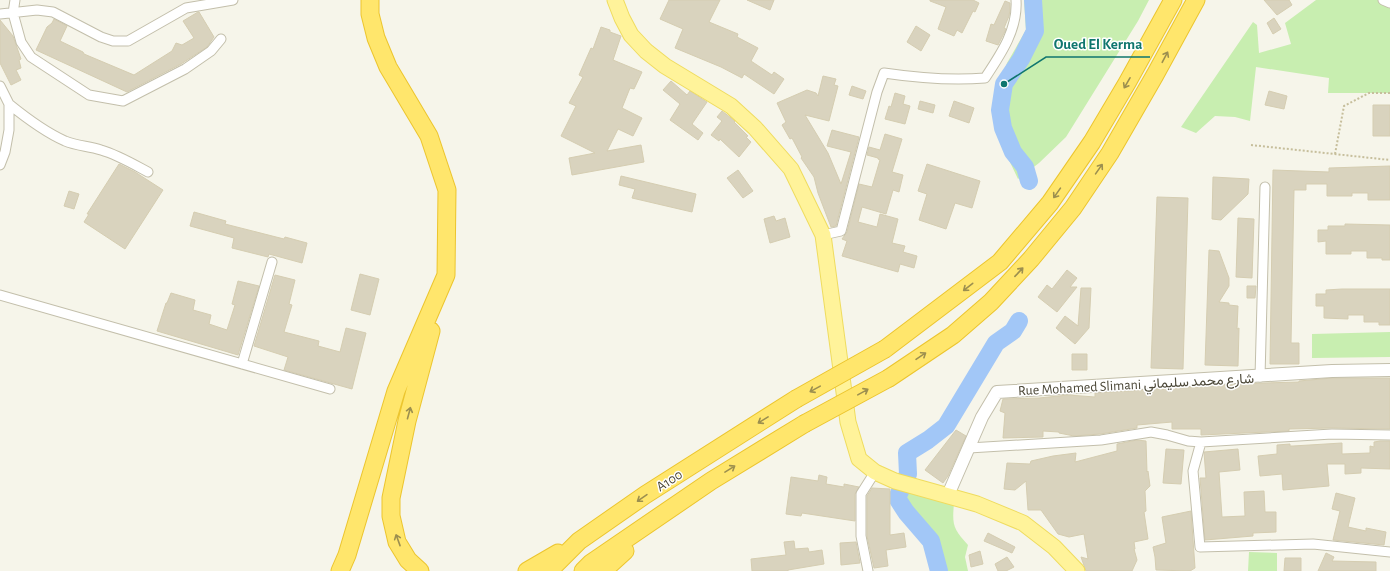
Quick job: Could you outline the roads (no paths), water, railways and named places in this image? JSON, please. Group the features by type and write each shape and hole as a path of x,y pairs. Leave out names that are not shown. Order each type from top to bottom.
{"highway":[{"path":"370,0 370,14 376,38 388,67 429,136 447,190 446,275 407,422 391,498 391,516 397,542 408,560 420,571"},
{"name":"A100","path":"549,571 579,542 652,491 796,399 885,349 1000,262 1050,202 1092,142 1173,0"},
{"name":"A100","path":"583,571 591,563 711,481 804,424 889,378 953,335 991,302 1031,259 1073,208 1110,153 1196,0"},
{"path":"340,571 347,555 396,391 446,275"},
{"path":"603,571 615,559 711,481"},
{"path":"528,571 579,542"}],"main road":[{"path":"615,0 631,35 646,51 665,66 731,106 755,128 791,169 823,235 848,422 859,459 875,472 895,481 977,504 1023,523 1054,547 1077,571"}],"street":[{"path":"15,0 13,13 21,42 31,57 89,95 123,101 185,69 211,51 221,39"},
{"path":"0,14 37,10 53,12 100,37 113,41 128,41 186,8 233,0"},
{"path":"823,235 841,231 877,92 884,73 923,78 962,80 985,78 1009,39 1017,12 1016,0"},
{"path":"1383,0 1390,3"},
{"path":"0,86 9,104 24,116 64,141 118,156 148,172"},
{"path":"0,165 5,152 9,130 9,104"},
{"path":"1260,377 1265,187"},
{"path":"242,364 272,262"},
{"path":"0,295 330,389"},
{"name":"Rue Mohamed Slimani شارع محمد سليماني","path":"948,495 982,417 997,392 1260,377 1332,371 1390,370"},
{"path":"969,448 1101,440 1151,432 1188,441 1201,442 1332,434 1390,435"},
{"path":"1201,442 1193,471 1200,548 1313,544 1390,552"},
{"path":"868,571 861,536 861,494 875,472"}],"waterway":[{"path":"1029,181 1025,167 1013,152 1003,128 1000,110 1004,84 1021,59 1035,31 1033,0"},
{"path":"939,571 931,541 906,512 897,498 908,474 907,453 928,440 946,426 996,343 1013,331 1019,321"}],"place":[{"name":"Oued El Kerma","path":"1004,84"}]}
